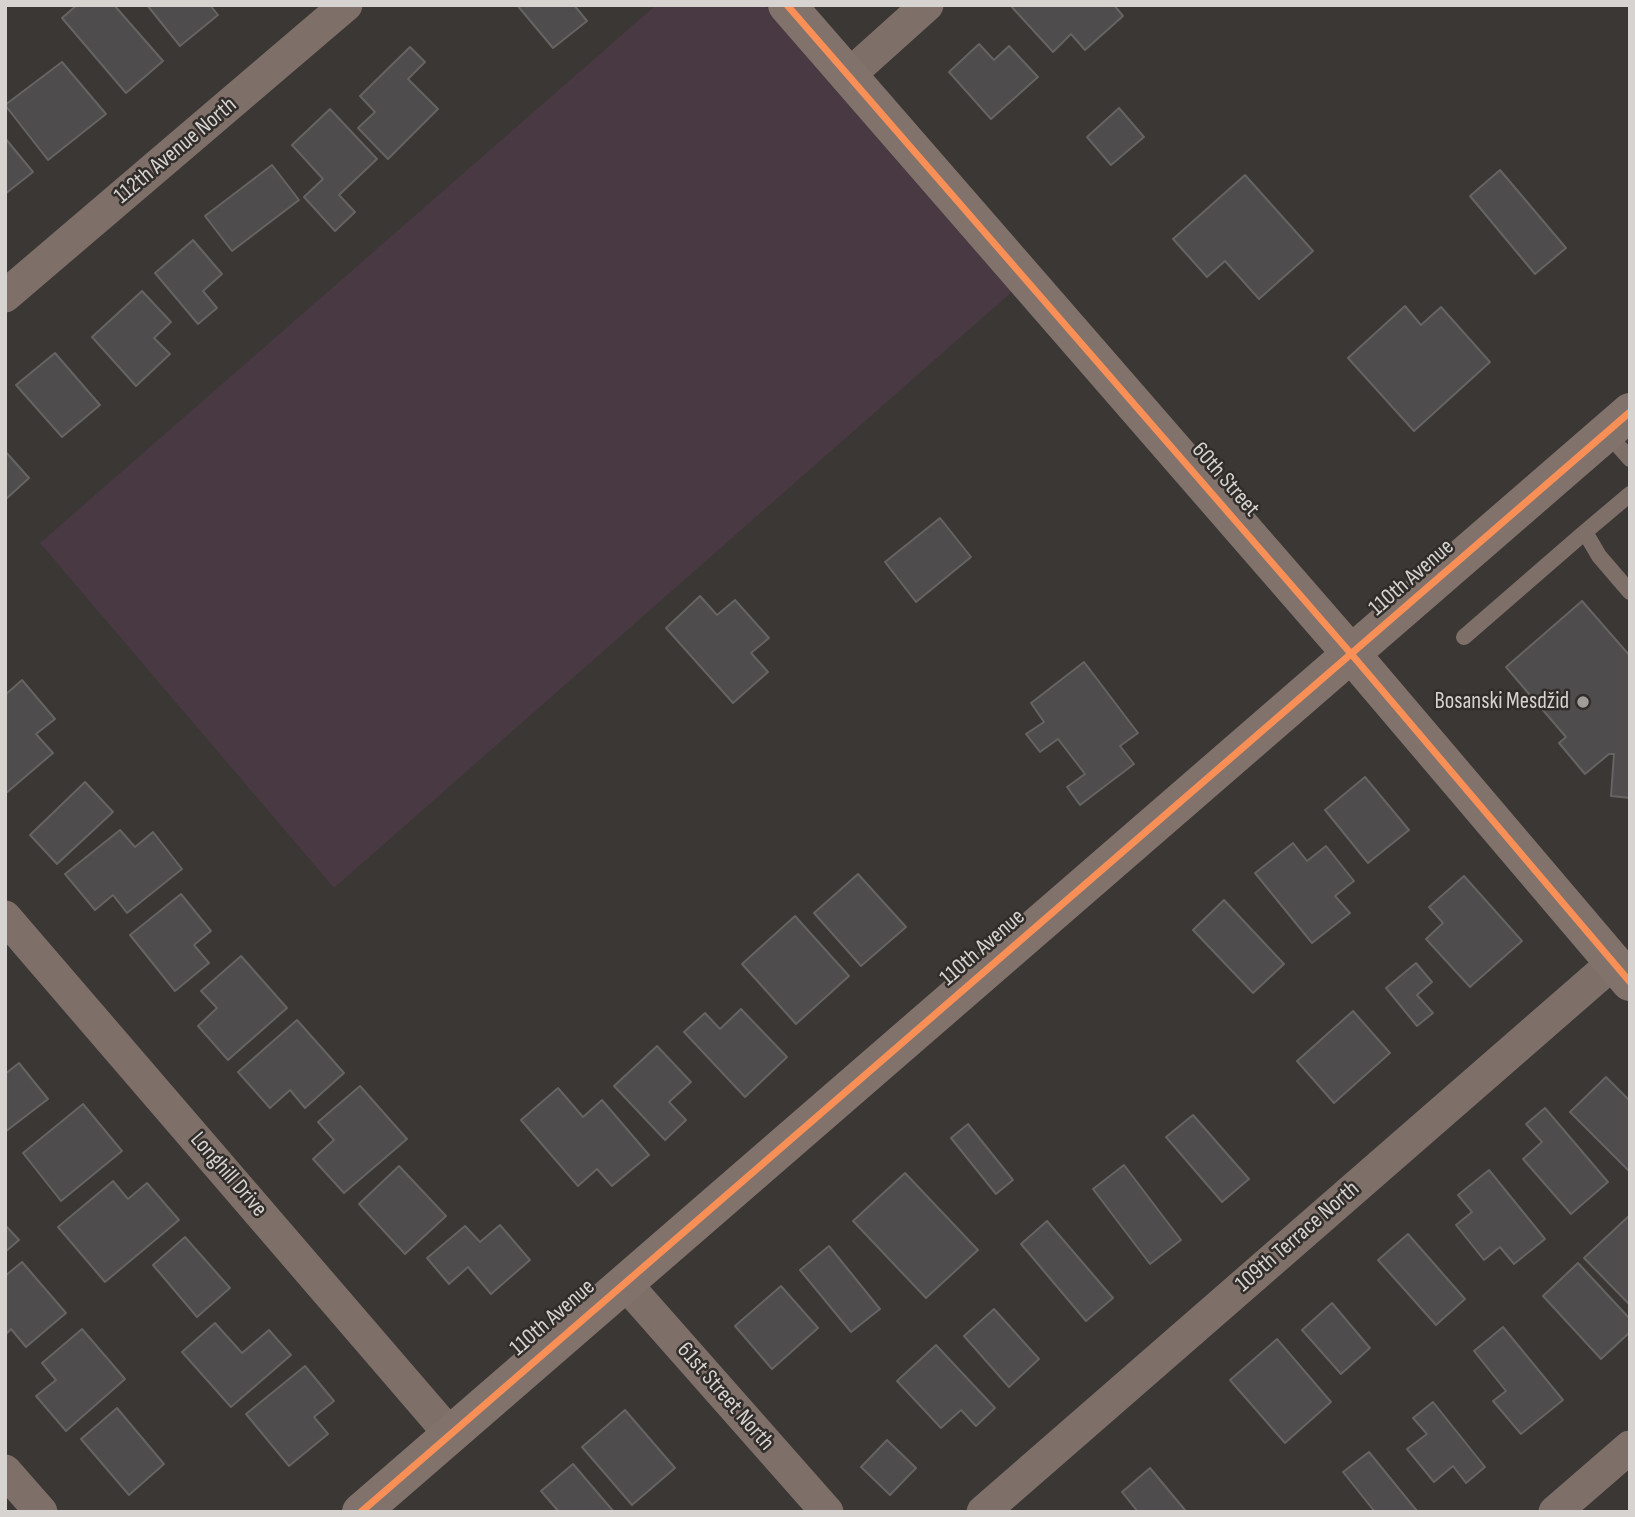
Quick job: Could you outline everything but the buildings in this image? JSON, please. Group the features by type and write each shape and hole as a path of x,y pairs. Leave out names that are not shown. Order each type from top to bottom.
{"street":[{"name":"112th Avenue North","path":"5,296 346,5"},
{"name":"60th Street","path":"787,5 1353,656 1622,973"},
{"path":"848,76 928,5"},
{"name":"110th Avenue","path":"360,1512 1353,656 1622,435"},
{"name":"Longhill Drive","path":"5,917 450,1433"},
{"name":"109th Terrace North","path":"983,1512 1622,973"},
{"name":"61st Street North","path":"624,1282 827,1512"},
{"path":"1555,1512 1630,1447"},
{"path":"5,1471 41,1512"}],"lane":[{"path":"1464,637 1630,494"},
{"path":"1585,532 1599,556 1630,592"}],"shaded area":[{"path":"656,5 765,5 1013,291 334,888 40,543"}],"cycle path":[{"path":"787,5 1353,656 1630,982"},
{"path":"361,1512 1630,412"}],"place":[{"name":"Bosanski Mesdžid","path":"1583,702"}]}
